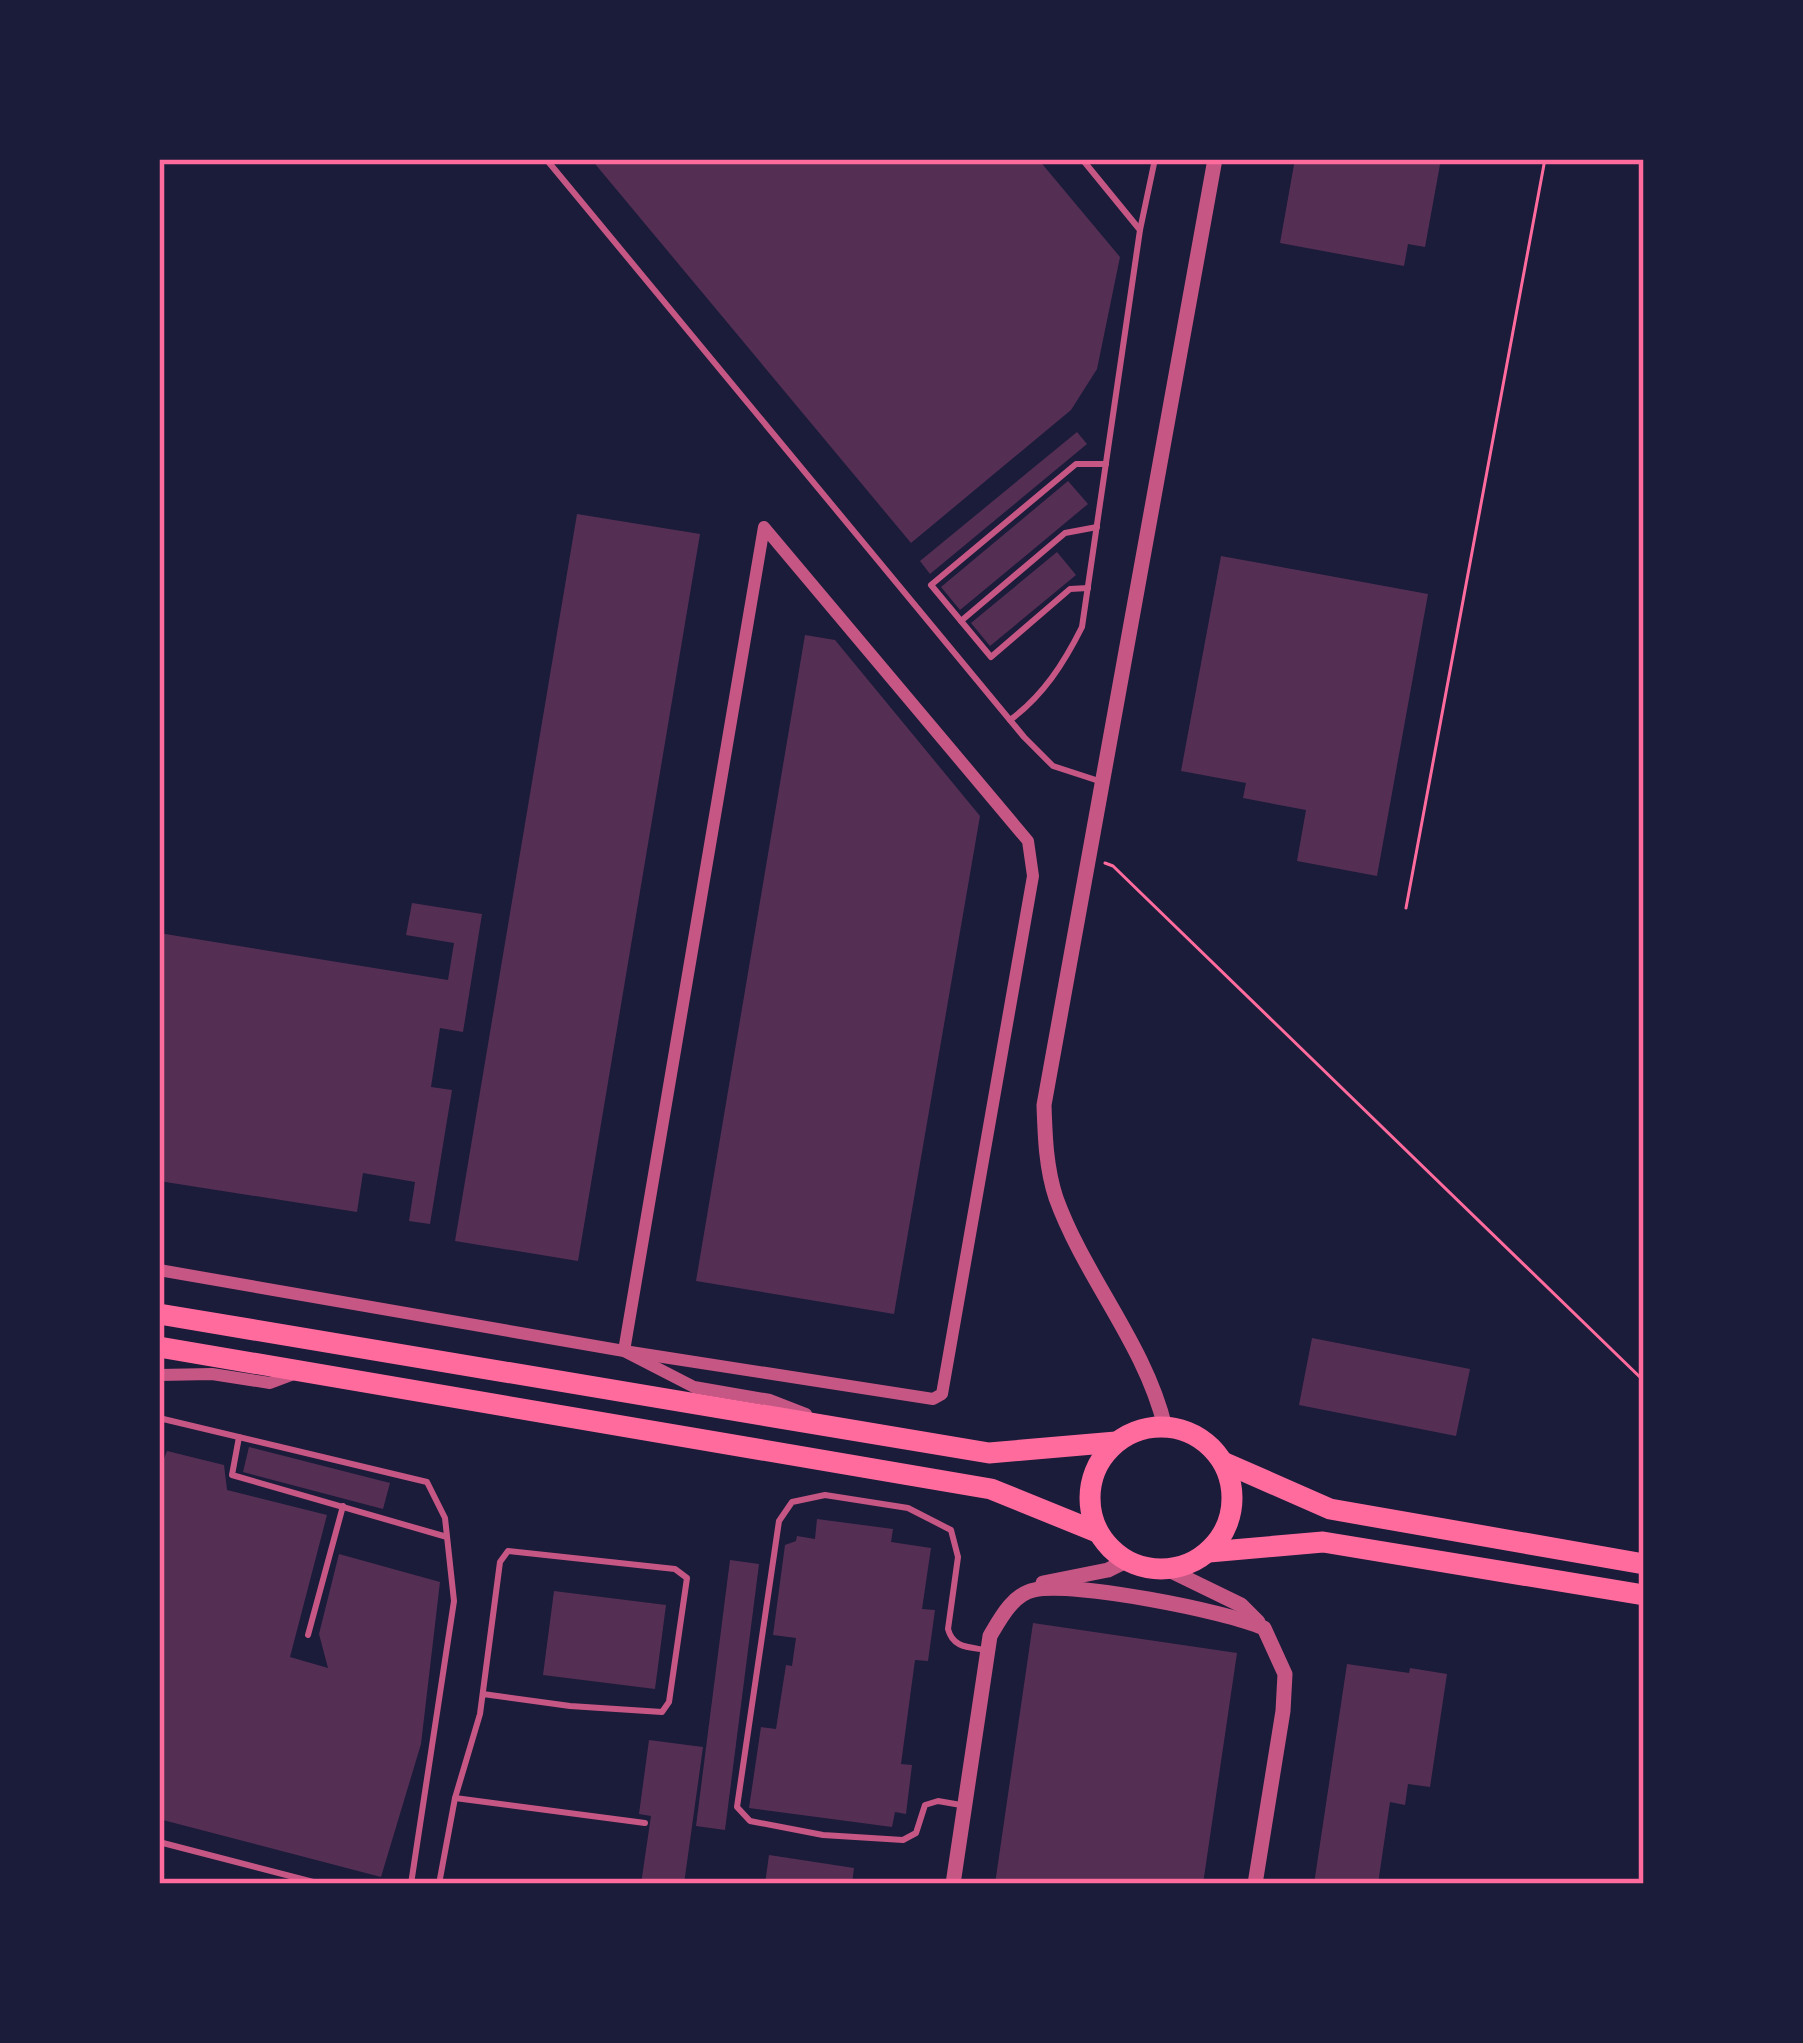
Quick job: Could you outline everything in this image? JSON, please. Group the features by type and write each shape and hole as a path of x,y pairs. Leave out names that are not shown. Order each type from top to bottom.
{"highway":[{"path":"159,1314 989,1454 1116,1442 1166,1426 1208,1444 1223,1462 1232,1485 1232,1509 1224,1532 1209,1552 1169,1570 1147,1569 1126,1562 1097,1532 991,1489 159,1348"},
{"path":"1097,1532 1089,1509 1090,1484 1099,1461 1116,1442"},
{"path":"1223,1462 1330,1509 1644,1564"},
{"path":"1209,1552 1323,1543 1644,1595"}],"street":[{"path":"1166,1426 1141,1360 1075,1243 1054,1193 1045,1105 1215,159"},
{"path":"159,1270 624,1351 933,1399 942,1394 1033,876 1028,841 764,527 624,1351"},
{"path":"624,1351 694,1387 770,1400 852,1432"},
{"path":"159,1375 212,1374 270,1382 299,1372"},
{"path":"953,1884 990,1636 1006,1609 1030,1590 1126,1562"},
{"path":"1169,1570 1241,1605 1264,1628 1285,1674 1255,1884"},
{"path":"1030,1590 1060,1588 1213,1611 1264,1628"}],"lane":[{"path":"546,159 1010,720 1053,766 1102,782"},
{"path":"1082,159 1140,230"},
{"path":"1010,720 1045,687 1082,626 1140,230 1155,159"},
{"path":"1088,588 1070,589 991,657 932,585 1076,464 1106,464"},
{"path":"961,621 1066,533 1096,527"},
{"path":"159,1418 427,1482 446,1518 454,1601 411,1884"},
{"path":"239,1437 232,1475 448,1537"},
{"path":"965,1805 938,1801 925,1805 916,1832 903,1840 823,1835 750,1821 737,1807 779,1521 792,1502 825,1495 908,1508 951,1530 958,1557 951,1640 959,1646 988,1650"},
{"path":"308,1635 343,1507"},
{"path":"440,1884 455,1798 473,1745 483,1694 500,1562 508,1551 675,1569 687,1578 669,1702 662,1712 483,1694"},
{"path":"455,1798 645,1823"},
{"path":"159,1842 321,1884"}],"path":[{"path":"1406,908 1545,159"},
{"path":"1089,857 1113,866 1644,1381"}],"building":[{"path":"591,159 1038,159 1120,257 1097,369 1071,410 911,543"},
{"path":"1295,159 1441,159 1425,247 1408,244 1404,266 1280,243"},
{"path":"1077,432 1087,444 930,574 920,561"},
{"path":"1068,481 1088,504 960,610 941,587"},
{"path":"577,514 700,534 578,1261 455,1241"},
{"path":"1057,552 1076,575 990,646 971,623"},
{"path":"1221,556 1428,594 1377,876 1297,861 1306,810 1243,798 1246,783 1181,771"},
{"path":"805,635 835,640 980,816 894,1314 696,1281"},
{"path":"412,903 482,914 463,1032 440,1028 431,1087 452,1090 430,1224 409,1221 415,1182 363,1173 357,1212 159,1181 159,933 448,980 454,943 406,935"},
{"path":"1312,1338 1470,1369 1456,1436 1299,1405"},
{"path":"249,1447 390,1483 383,1509 243,1472"},
{"path":"167,1451 224,1465 227,1490 327,1515 290,1657 328,1668 319,1634 339,1554 440,1582 421,1744 381,1877 159,1819 159,1471"},
{"path":"817,1519 893,1529 891,1542 931,1548 922,1609 935,1610 928,1661 915,1660 901,1764 912,1765 906,1814 895,1812 892,1827 749,1808 761,1727 776,1729 786,1665 792,1666 796,1638 773,1635 785,1545 797,1536 815,1539"},
{"path":"730,1560 759,1564 725,1830 696,1826"},
{"path":"554,1591 666,1605 655,1689 543,1675"},
{"path":"1033,1623 1237,1653 1203,1884 995,1884"},
{"path":"1347,1664 1447,1674 1430,1787 1408,1784 1405,1805 1390,1802 1378,1884 1314,1884"},
{"path":"649,1740 703,1747 684,1884 641,1884 651,1816 639,1814"},
{"path":"769,1855 854,1868 852,1884 765,1884"}]}
